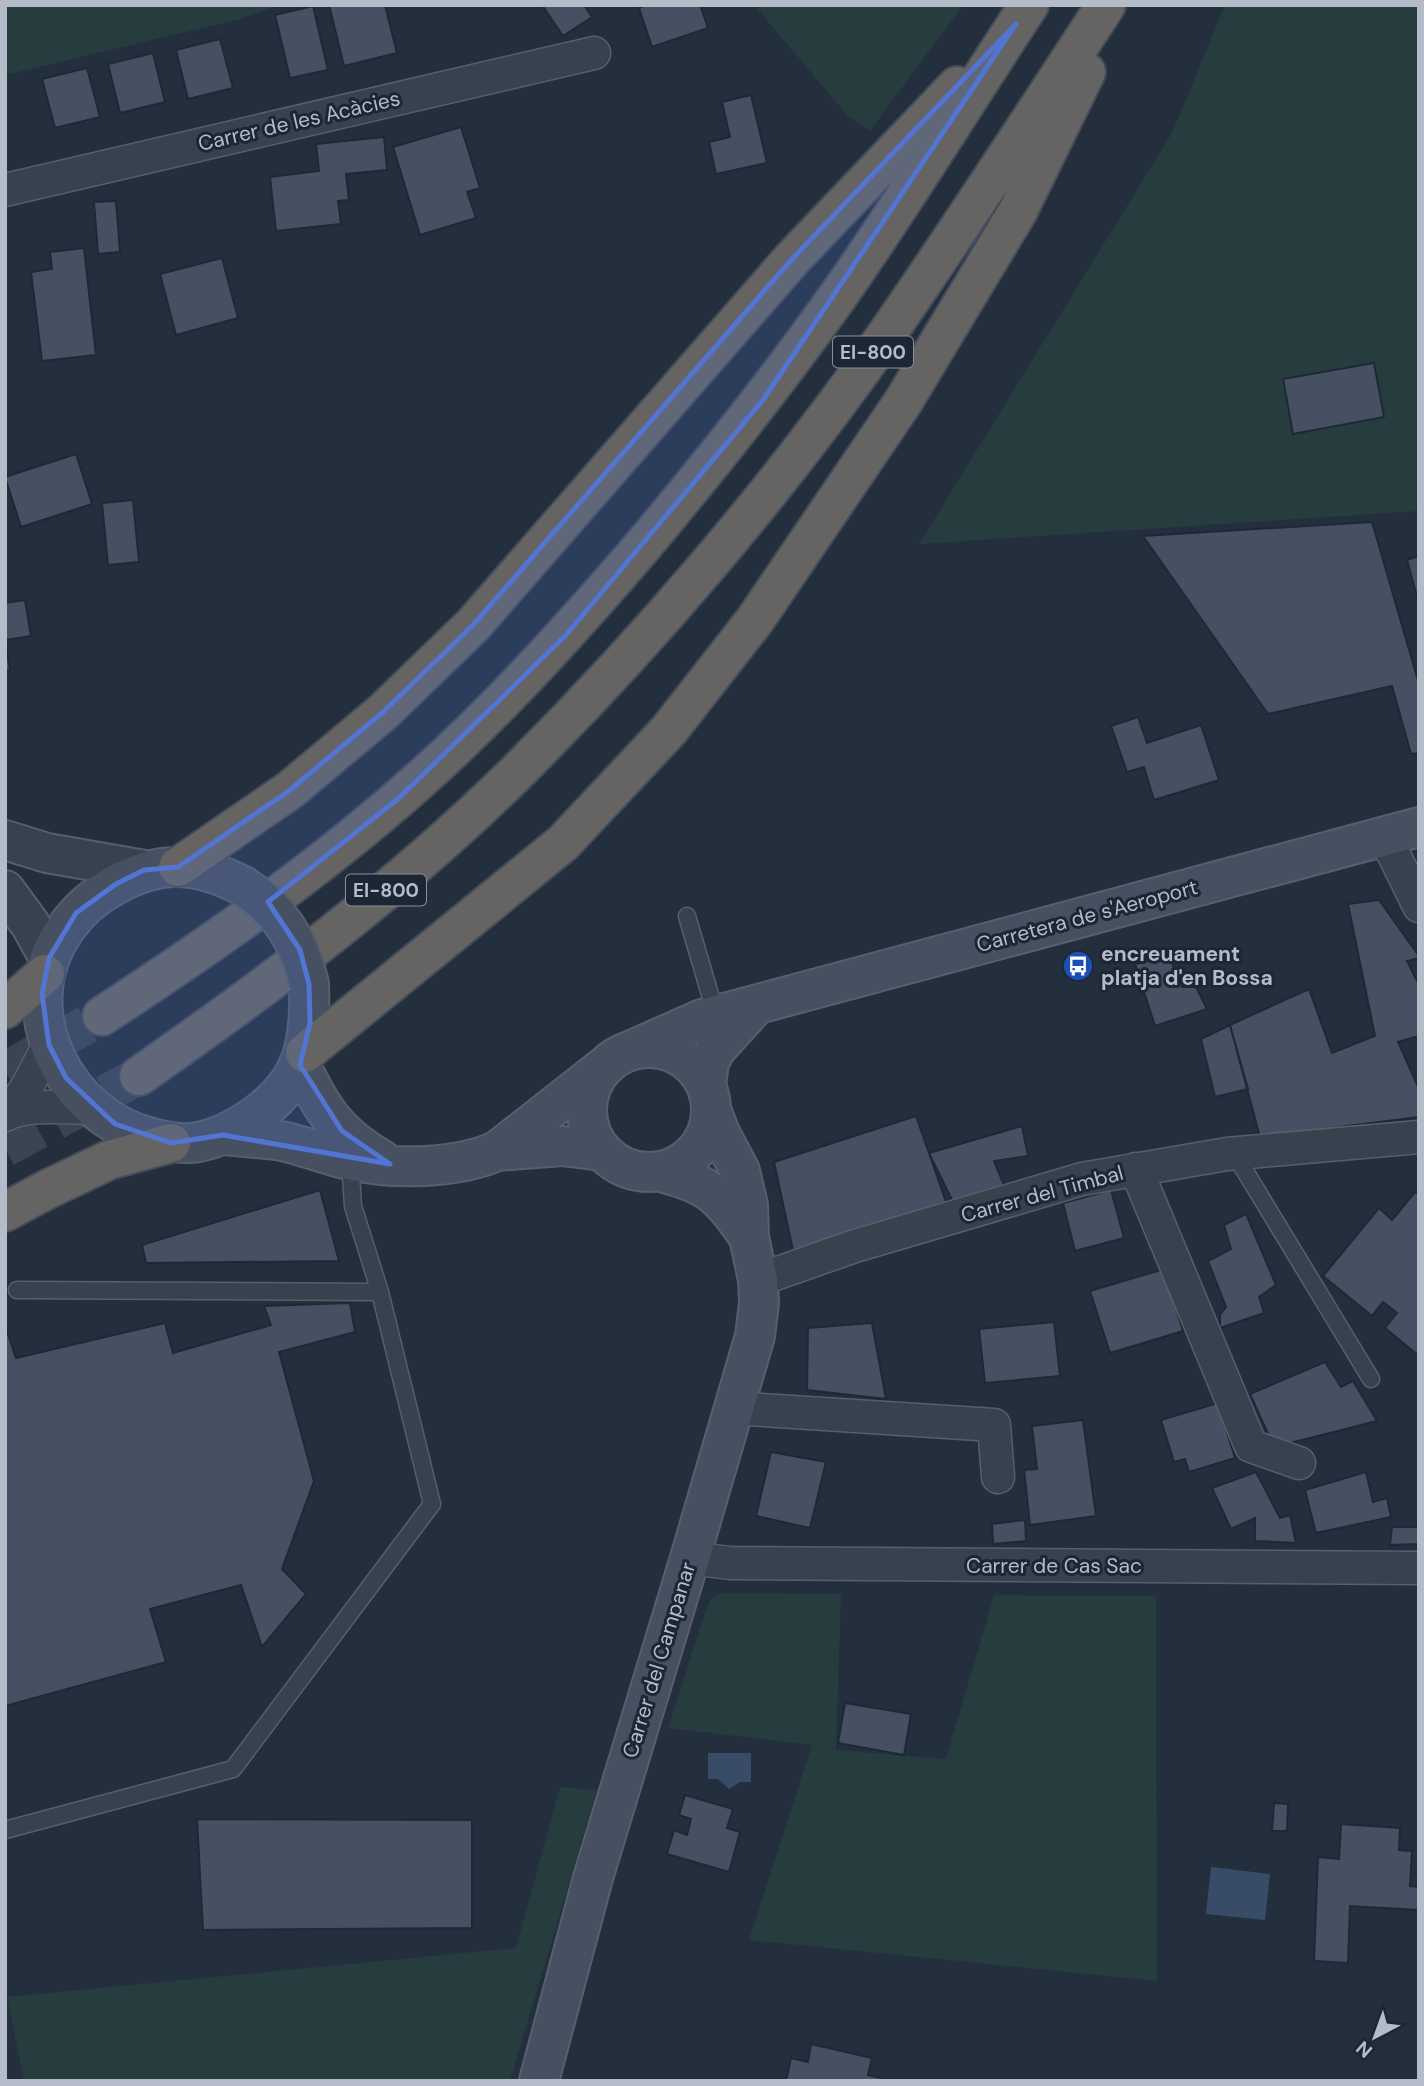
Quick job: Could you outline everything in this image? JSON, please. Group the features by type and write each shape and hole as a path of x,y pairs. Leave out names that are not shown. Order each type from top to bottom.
{"highway":[{"name":"EI-800","path":"139,1076 250,998 359,914 452,834 514,775 610,676 726,542 807,442 894,323 1106,5"},
{"path":"302,1059 563,843 668,730 755,620 903,402 1018,211 1067,113 1114,5"},
{"name":"EI-800","path":"102,1016 211,945 389,807 470,733 566,635 763,400 847,282 1022,15"},
{"path":"161,869 300,781 383,712 473,625 792,259 1022,15"},
{"path":"5,1009 47,966"},
{"path":"5,1212 109,1160 171,1143"}],"main road":[{"name":"Carretera de s'Aeroport","path":"497,1151 621,1056 702,1019 1419,827"},
{"path":"161,869 201,869 224,876 243,886 273,909 289,928 300,950 309,984 310,1023 302,1059 281,1093 262,1112 223,1135 198,1142 171,1143 140,1135 115,1124 94,1108 66,1078 49,1045 42,1015 42,994 47,966 76,914 116,884 161,869"},
{"path":"709,1099 690,1062 677,1054 650,1048 621,1056 592,1087 587,1114 591,1132 602,1151 622,1166 643,1172 661,1172 679,1166 697,1151 707,1132 709,1099 709,1062 716,1049 756,1005"},
{"path":"302,1059 325,1112 357,1145 390,1164"},
{"name":"Carrer del Campanar","path":"539,2081 593,1878 755,1336 759,1303 758,1280 749,1237 748,1205 740,1171 720,1133 709,1099"},
{"path":"223,1135 278,1141 350,1161 390,1164 454,1165 497,1151 562,1146 602,1151"},
{"name":"Carrer del Campanar","path":"661,1172 690,1179 712,1191 729,1208 749,1237"}],"street":[{"name":"Carrer de les Acàcies","path":"5,190 594,53"},
{"path":"1383,837 1419,906"},
{"path":"5,840 47,853 161,869"},
{"path":"5,890 30,924 47,966"},
{"path":"8,1113 27,1087 49,1045"},
{"path":"8,1113 42,1107 94,1108"},
{"name":"Carrer del Timbal","path":"758,1280 855,1246 1069,1183 1234,1153 1419,1137"},
{"path":"1136,1169 1251,1446 1300,1463"},
{"path":"732,1408 994,1425 998,1477"},
{"name":"Carrer de Cas Sac","path":"690,1558 730,1563 1419,1568"}],"lane":[{"path":"687,916 716,1016"},
{"path":"1234,1153 1371,1379"},
{"path":"5,1830 233,1769 432,1504 380,1292 353,1206 350,1161"},
{"path":"17,1290 380,1292"}],"highlighted area":[{"path":"1016,24 763,400 566,635 399,798 268,902 300,950 309,984 310,1023 300,1065 342,1131 390,1164 223,1135 171,1143 115,1124 66,1078 49,1045 42,994 49,958 62,933 76,913 116,884 144,870 178,867 290,790 383,712 473,625 792,259"}],"green space":[{"path":"5,5 281,5 240,19 5,75"},
{"path":"754,5 963,5 870,131 848,116"},
{"path":"1225,5 1419,5 1419,511 919,544 1172,133"},
{"path":"720,1593 841,1594 836,1750 946,1759 994,1595 1156,1596 1157,1981 749,1940 812,1745 668,1728 705,1612 710,1601"},
{"path":"560,1787 597,1790 510,2081 24,2081 7,1997 516,1948"}],"water":[{"path":"708,1753 751,1753 751,1782 740,1782 729,1789 718,1779 708,1779"},
{"path":"1211,1867 1270,1874 1265,1920 1206,1914"}],"building":[{"path":"329,5 385,5 397,53 344,66"},
{"path":"542,5 584,5 592,17 563,36"},
{"path":"646,5 700,5 708,28 652,47 639,8"},
{"path":"313,6 328,70 290,78 275,15"},
{"path":"220,39 233,88 188,99 176,50"},
{"path":"153,53 165,102 120,113 108,64"},
{"path":"87,68 100,117 55,128 42,79"},
{"path":"751,95 767,163 716,174 709,142 730,137 722,102"},
{"path":"461,127 480,188 467,192 476,218 420,235 393,147"},
{"path":"384,137 387,170 346,174 349,200 338,201 341,224 276,231 270,177 319,171 316,144"},
{"path":"116,201 120,252 98,254 94,202"},
{"path":"84,248 96,355 42,361 31,272 52,269 50,252"},
{"path":"222,258 238,318 176,335 160,274"},
{"path":"1374,363 1384,417 1293,434 1283,379"},
{"path":"76,454 92,504 21,527 5,477"},
{"path":"133,500 139,562 108,565 102,503"},
{"path":"1372,522 1419,684 1419,753 1411,754 1392,686 1268,714 1143,536"},
{"path":"1419,556 1419,604 1407,560"},
{"path":"25,600 31,636 5,640 5,603"},
{"path":"5,640 10,670 5,670"},
{"path":"1138,717 1147,743 1201,725 1219,780 1154,800 1144,767 1127,772 1111,726"},
{"path":"1379,900 1419,956 1407,961 1419,985 1419,1036 1398,1042 1419,1089 1419,1117 1260,1137 1230,1025 1309,989 1332,1053 1375,1036 1348,904"},
{"path":"1169,956 1182,987 1196,987 1207,1009 1155,1026 1135,964"},
{"path":"1230,1025 1248,1089 1215,1097 1201,1039"},
{"path":"916,1116 946,1202 794,1255 774,1162"},
{"path":"1022,1126 1028,1156 994,1161 1007,1192 956,1208 929,1153"},
{"path":"320,1190 339,1261 146,1263 142,1245"},
{"path":"1111,1190 1124,1238 1075,1251 1063,1203"},
{"path":"1415,1192 1419,1194 1419,1356 1385,1328 1397,1313 1383,1302 1372,1316 1323,1276 1379,1208 1392,1220"},
{"path":"1246,1214 1276,1285 1259,1297 1264,1313 1220,1328 1220,1315 1226,1307 1208,1261 1231,1249 1224,1225"},
{"path":"1164,1269 1183,1331 1110,1353 1090,1291"},
{"path":"350,1303 355,1332 279,1352 314,1481 282,1569 306,1594 262,1647 241,1585 150,1609 166,1662 5,1706 5,1325 16,1358 165,1323 173,1353 271,1325 264,1306"},
{"path":"1054,1322 1060,1376 985,1383 979,1329"},
{"path":"872,1323 886,1399 807,1390 808,1328"},
{"path":"1325,1362 1341,1387 1353,1381 1377,1421 1274,1447 1250,1394"},
{"path":"1218,1403 1235,1458 1189,1472 1185,1459 1174,1462 1161,1420"},
{"path":"1083,1420 1096,1516 1030,1525 1024,1470 1037,1469 1032,1426"},
{"path":"771,1452 826,1462 810,1528 756,1516"},
{"path":"1256,1472 1280,1518 1290,1515 1296,1543 1255,1541 1255,1518 1231,1529 1212,1488"},
{"path":"1366,1472 1373,1502 1387,1498 1391,1517 1316,1533 1305,1490"},
{"path":"1025,1520 1026,1541 993,1544 992,1524"},
{"path":"1392,1527 1419,1527 1419,1544 1390,1545"},
{"path":"845,1703 911,1714 904,1755 838,1743"},
{"path":"685,1795 733,1809 727,1828 740,1832 729,1872 667,1854 674,1830 687,1835 691,1819 679,1815"},
{"path":"1274,1803 1288,1804 1287,1831 1272,1831"},
{"path":"197,1819 472,1820 472,1928 203,1930"},
{"path":"1341,1824 1400,1828 1399,1850 1412,1851 1410,1886 1419,1887 1419,1910 1350,1906 1348,1963 1314,1961 1318,1857 1339,1859"},
{"path":"811,2044 872,2058 868,2075 893,2081 786,2081 791,2058 808,2062"}],"tunnel":[{"path":"5,1071 102,1016"},
{"path":"5,1148 139,1076"}],"place":[{"name":"encreuament platja d'en Bossa","path":"1078,966"}]}
